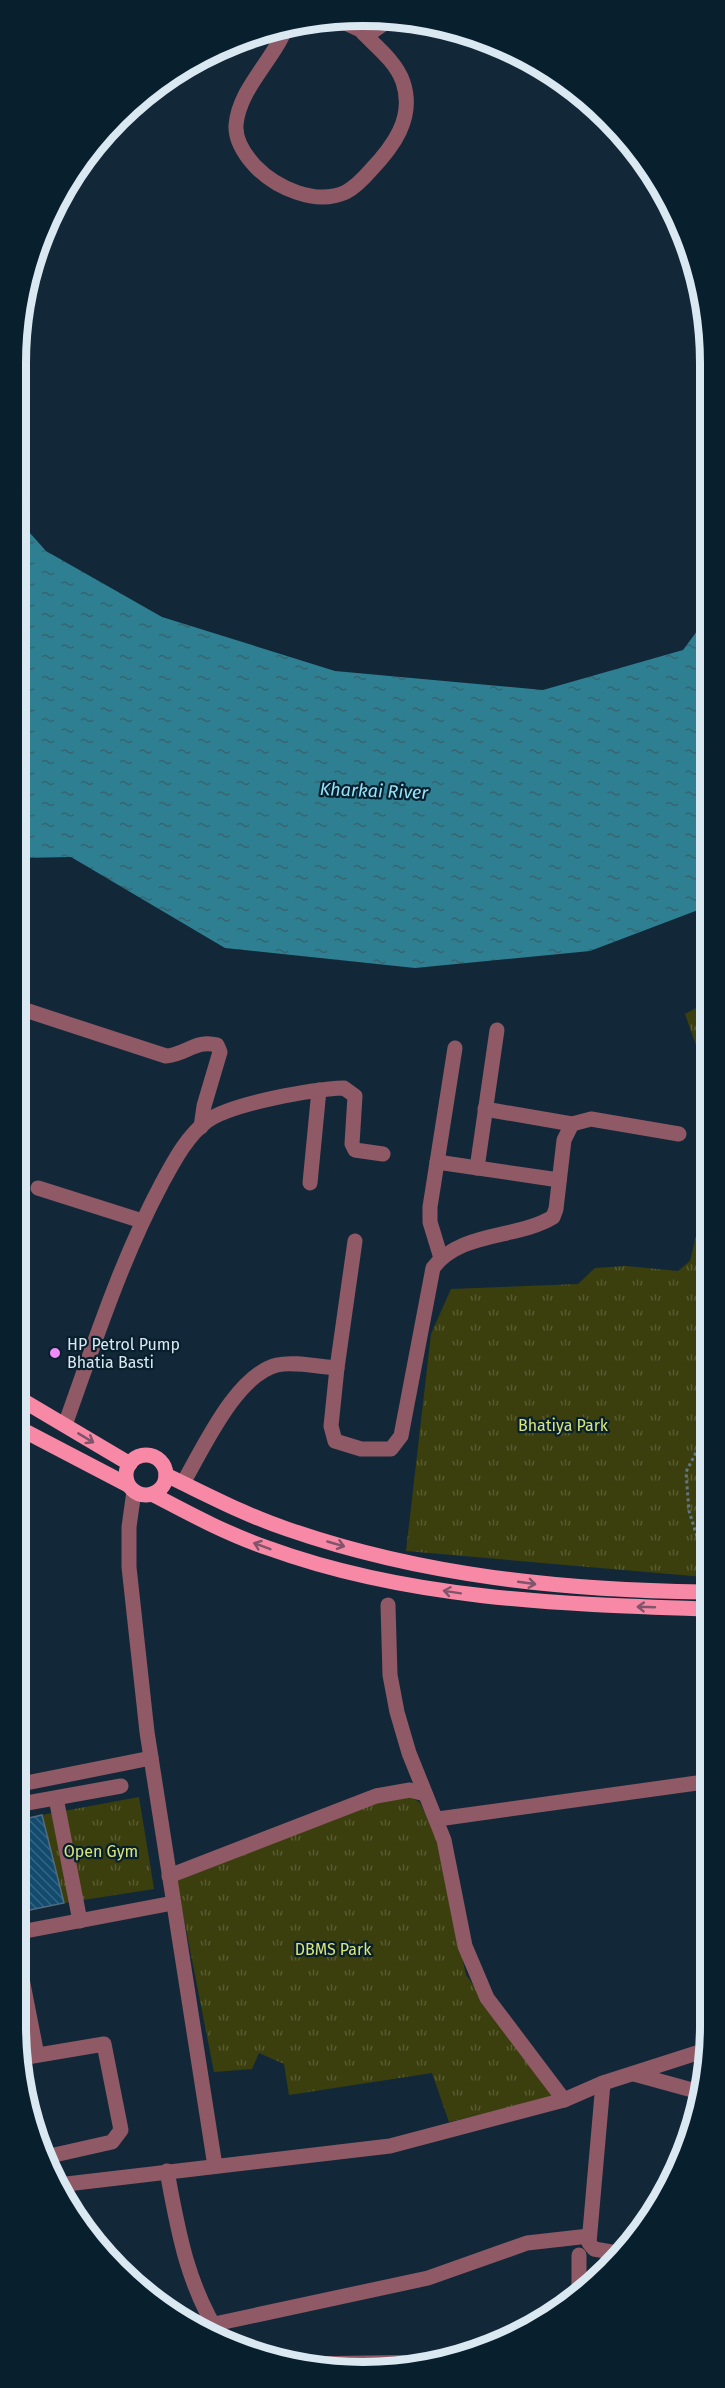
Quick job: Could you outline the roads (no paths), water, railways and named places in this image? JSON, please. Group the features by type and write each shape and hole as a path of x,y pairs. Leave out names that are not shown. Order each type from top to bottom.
{"main road":[{"path":"26,1402 130,1464"},
{"path":"26,1432 143,1495 159,1490 166,1475"},
{"path":"131,1488 126,1478 130,1464 144,1456 152,1456 159,1460 166,1475 286,1529 394,1560 476,1576 542,1585 612,1591 700,1592"},
{"path":"152,1494 214,1527 268,1549 364,1576 521,1601 700,1609"}],"street":[{"path":"284,35 248,91 240,108 236,126 238,141 260,172 301,194 318,198 346,192 360,182 389,151 400,134 405,110 403,83 390,60 363,33 350,26"},
{"path":"363,33 374,33 382,26"},
{"path":"26,1010 166,1056 174,1056 200,1043 217,1045 220,1052 204,1106 201,1127"},
{"path":"477,1168 497,1030"},
{"path":"441,1258 430,1222 455,1048"},
{"path":"65,1425 142,1221 175,1160 201,1127 225,1111 319,1090 345,1088 356,1096 353,1137 355,1150 383,1154"},
{"path":"310,1183 319,1090"},
{"path":"485,1109 572,1124 591,1119 679,1134"},
{"path":"355,1241 331,1426 336,1441 361,1449 391,1449 401,1436 433,1268 441,1258 472,1243 553,1217 556,1209 564,1140 572,1124"},
{"path":"437,1162 559,1180"},
{"path":"38,1188 142,1221"},
{"path":"183,1483 231,1403 262,1371 278,1365 337,1368"},
{"path":"131,1488 129,1567 151,1758 215,2166"},
{"path":"388,1605 389,1666 397,1712 409,1753 425,1794 438,1819 465,1947 487,1998 564,2100"},
{"path":"26,1783 151,1758"},
{"path":"438,1819 700,1783"},
{"path":"26,1803 121,1786"},
{"path":"169,1876 376,1796 410,1790 425,1794"},
{"path":"56,1798 80,1921"},
{"path":"26,1931 173,1903"},
{"path":"26,2033 29,2057 104,2044 122,2130 112,2142 52,2156"},
{"path":"65,2184 390,2146 564,2100 603,2084 699,2052"},
{"path":"634,2074 693,2090"},
{"path":"603,2084 589,2236 590,2248 612,2252"},
{"path":"167,2171 182,2250 210,2326"},
{"path":"217,2330 428,2278 527,2243 589,2236"},
{"path":"579,2255 579,2284"}],"water":[{"name":"Kharkai River","path":"26,529 46,551 162,617 335,671 543,690 683,650 700,627 700,909 590,951 415,968 225,948 71,857 26,858"}],"place":[{"name":"HP Petrol Pump Bhatia Basti","path":"55,1353"}],"park label":[{"name":"Bhatiya Park","path":"563,1425"},
{"name":"Open Gym","path":"101,1851"},
{"name":"DBMS Park","path":"333,1949"}]}
